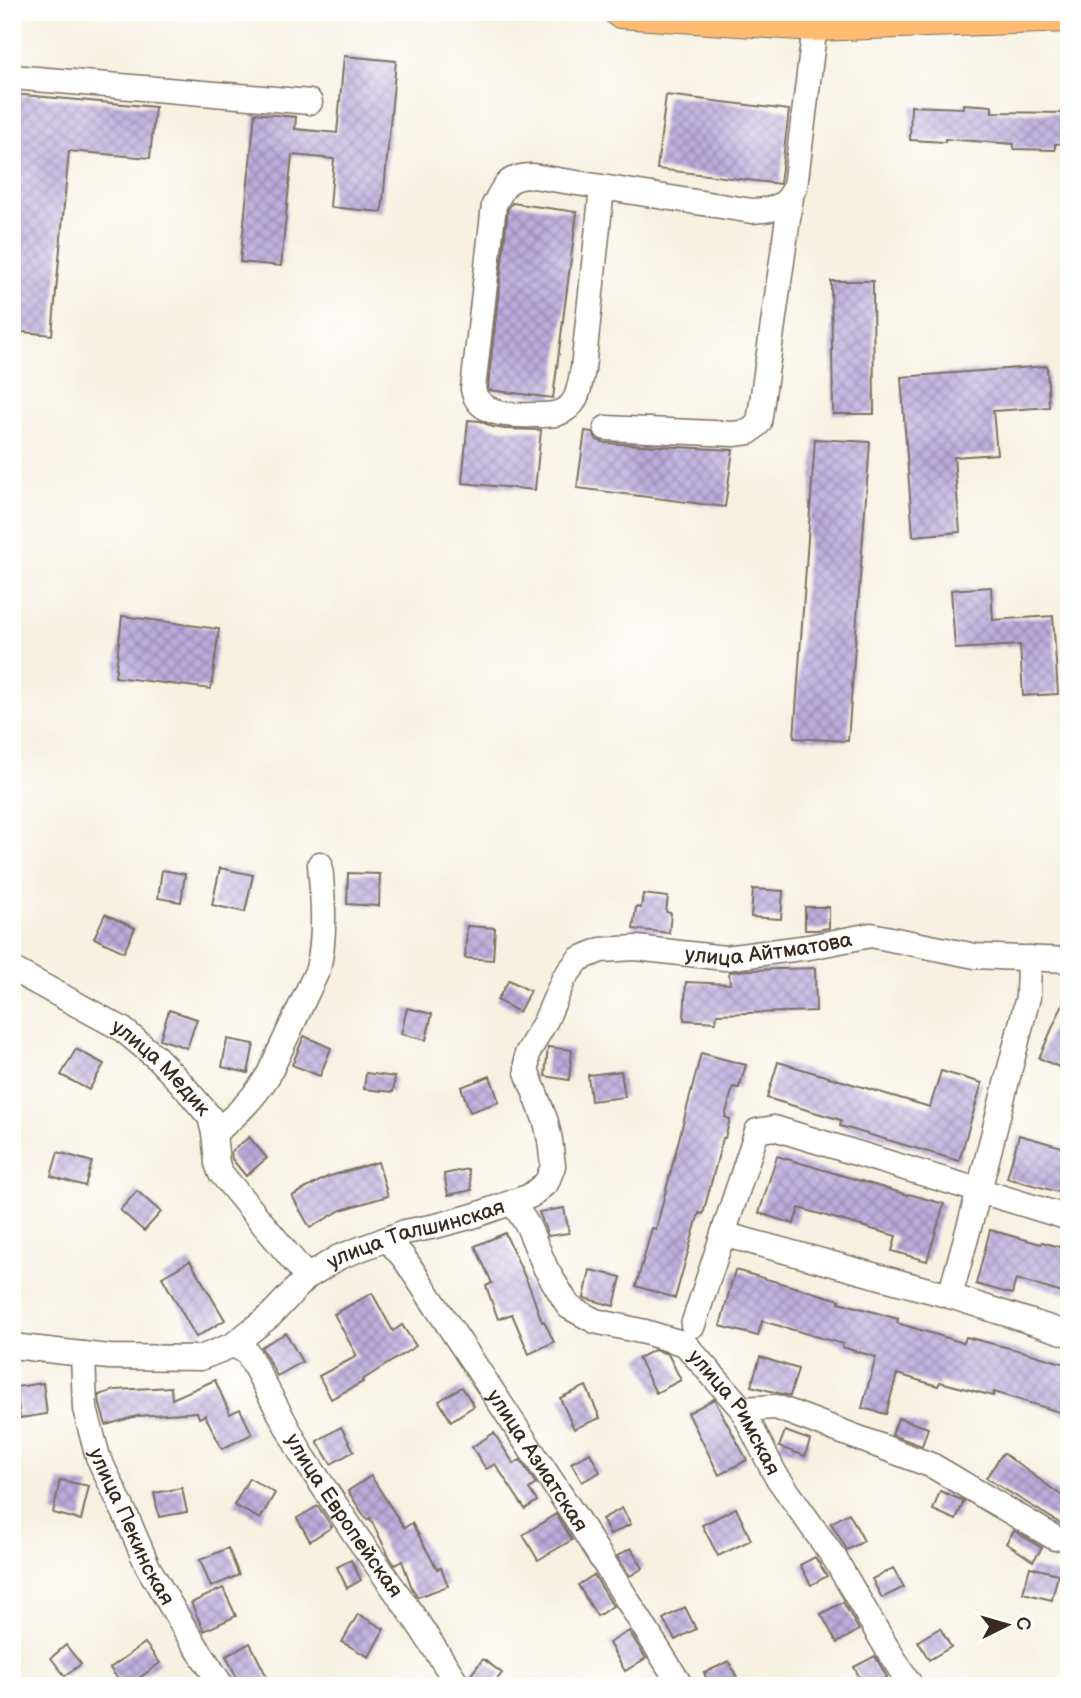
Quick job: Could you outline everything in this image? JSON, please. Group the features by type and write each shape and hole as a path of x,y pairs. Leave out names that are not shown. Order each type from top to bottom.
{"main road":[{"path":"620,12 816,25 1069,16"}],"street":[{"path":"606,428 734,434 749,432 759,423 791,197 798,169 816,25"},
{"path":"12,77 310,102"},
{"path":"602,188 583,369 576,397 568,409 553,415 498,414 483,405 473,389 494,205 509,180 517,176 533,176 752,211 771,210 791,197"},
{"path":"214,1133 230,1121 269,1074 318,969 324,924 320,864"},
{"name":"улица Айтматова","path":"636,948 725,958 809,947 871,935 975,956 1069,960"},
{"name":"улица Талшинская","path":"12,1346 109,1357 200,1358 233,1345 271,1315 306,1277 339,1257 405,1232 473,1216 530,1196 547,1182 553,1166 547,1122 527,1072 527,1054 546,1020 564,978 579,959 601,950 636,948"},
{"path":"950,1296 1028,997 1029,958"},
{"name":"улица Медик","path":"12,969 122,1029 157,1058 182,1084 209,1117 220,1172 306,1277"},
{"path":"693,1325 757,1131 774,1128 1069,1218"},
{"name":"улица Римская","path":"513,1203 528,1226 546,1269 569,1307 595,1321 685,1343 742,1409 775,1474 835,1559 911,1686"},
{"path":"723,1234 950,1296 1069,1334"},
{"name":"улица Азиатская","path":"387,1239 404,1258 563,1499 681,1686"},
{"name":"улица Европейская","path":"233,1345 247,1352 302,1455 459,1686"},
{"name":"улица Пекинская","path":"83,1354 85,1409 98,1457 148,1567 222,1686"},
{"path":"742,1409 776,1408 933,1466 1055,1538"}],"building":[{"path":"344,56 396,61 382,212 330,207 334,159 292,155 281,266 240,262 255,113 296,117 295,129 337,133"},
{"path":"12,94 155,107 150,158 69,151 52,335 12,331"},
{"path":"666,95 789,110 780,184 657,169"},
{"path":"963,104 992,106 992,112 1069,113 1069,143 1055,144 1055,150 1014,149 1014,144 945,139 945,142 910,140 911,106 963,108"},
{"path":"512,203 577,212 553,398 489,390 488,387 508,209"},
{"path":"831,281 873,281 874,414 833,414"},
{"path":"1047,366 1049,407 993,411 997,454 954,457 960,532 913,536 901,377"},
{"path":"468,420 505,429 541,430 535,490 462,483"},
{"path":"585,431 592,432 597,440 605,443 733,450 725,507 577,488"},
{"path":"815,439 870,442 848,741 794,738"},
{"path":"991,587 993,620 1053,616 1058,694 1023,696 1020,645 955,649 951,590"},
{"path":"122,616 219,629 211,689 115,677"},
{"path":"220,868 253,875 245,912 212,905"},
{"path":"162,870 185,874 181,902 158,898"},
{"path":"348,873 380,874 379,906 347,904"},
{"path":"753,889 783,891 781,919 751,917"},
{"path":"643,894 668,897 666,912 671,913 669,933 633,929 636,907 641,908"},
{"path":"805,907 829,907 829,928 805,930"},
{"path":"105,914 135,928 124,952 94,938"},
{"path":"467,926 495,928 493,960 465,958"},
{"path":"815,968 816,1011 717,1014 716,1022 684,1020 686,982 730,984 729,972"},
{"path":"509,980 530,991 519,1012 497,1000"},
{"path":"1069,990 1069,1060 1065,1070 1039,1058"},
{"path":"407,1008 432,1014 426,1040 401,1034"},
{"path":"169,1010 197,1019 187,1048 160,1039"},
{"path":"304,1036 331,1048 320,1076 292,1065"},
{"path":"227,1039 254,1044 248,1073 222,1067"},
{"path":"548,1047 572,1050 569,1080 545,1076"},
{"path":"76,1049 104,1064 89,1090 61,1075"},
{"path":"701,1053 746,1065 739,1088 733,1087 725,1117 730,1119 725,1138 703,1214 699,1213 675,1298 636,1286 652,1228 656,1229"},
{"path":"778,1062 930,1107 941,1071 982,1083 959,1161 840,1126 841,1120 767,1098"},
{"path":"621,1071 625,1097 591,1101 588,1075"},
{"path":"366,1073 395,1077 393,1092 364,1089"},
{"path":"490,1076 499,1102 470,1112 461,1087"},
{"path":"1019,1135 1069,1149 1069,1195 1007,1178"},
{"path":"249,1137 267,1158 246,1176 232,1159 231,1152"},
{"path":"58,1152 92,1162 85,1186 51,1176"},
{"path":"777,1156 944,1204 927,1261 892,1251 896,1236 799,1208 794,1224 759,1213"},
{"path":"378,1162 388,1196 341,1210 310,1228 292,1196 327,1177"},
{"path":"468,1169 472,1190 448,1195 444,1174"},
{"path":"137,1191 161,1212 144,1231 120,1210"},
{"path":"564,1208 569,1233 548,1236 539,1212"},
{"path":"990,1230 1069,1250 1069,1295 1016,1279 1012,1294 976,1284"},
{"path":"505,1233 542,1322 544,1321 554,1342 529,1354 512,1314 498,1319 486,1286 492,1283 475,1246"},
{"path":"190,1261 225,1320 196,1337 162,1277"},
{"path":"590,1270 621,1277 614,1306 584,1298"},
{"path":"735,1270 840,1300 839,1302 898,1319 897,1323 964,1343 966,1337 1069,1365 1069,1415 994,1392 993,1396 940,1382 938,1386 897,1374 886,1414 862,1408 876,1357 842,1347 843,1344 762,1321 758,1336 720,1326"},
{"path":"372,1293 393,1331 402,1325 416,1346 362,1380 363,1382 331,1399 319,1376 357,1356 334,1314"},
{"path":"286,1333 302,1362 277,1376 261,1347"},
{"path":"654,1350 668,1354 681,1380 656,1393 638,1358"},
{"path":"760,1357 798,1369 790,1396 751,1386"},
{"path":"215,1380 230,1414 240,1409 252,1434 222,1449 205,1415 199,1418 197,1412 137,1416 106,1425 99,1395 115,1390 171,1387 172,1399"},
{"path":"43,1383 47,1414 20,1418 16,1387"},
{"path":"586,1386 600,1418 574,1429 560,1398"},
{"path":"462,1387 474,1406 451,1421 439,1401"},
{"path":"714,1399 747,1460 719,1475 688,1413"},
{"path":"898,1418 928,1428 922,1446 892,1435"},
{"path":"341,1427 354,1451 331,1464 317,1441"},
{"path":"785,1431 810,1440 805,1456 779,1447"},
{"path":"494,1433 514,1464 520,1460 536,1484 529,1489 537,1501 525,1509 495,1464 486,1469 472,1447"},
{"path":"590,1453 600,1472 582,1482 571,1463"},
{"path":"1003,1453 1069,1501 1069,1533 1063,1525 986,1478"},
{"path":"371,1476 404,1528 412,1523 437,1569 441,1568 448,1586 418,1597 402,1561 395,1565 390,1558 370,1518 367,1520 348,1491"},
{"path":"249,1478 275,1493 260,1519 234,1505"},
{"path":"60,1480 89,1486 81,1520 53,1513"},
{"path":"182,1488 187,1512 159,1517 154,1493"},
{"path":"940,1491 964,1501 956,1520 933,1510"},
{"path":"318,1506 332,1527 310,1541 297,1518"},
{"path":"622,1508 631,1524 610,1535 602,1519"},
{"path":"736,1508 751,1540 718,1556 702,1525"},
{"path":"849,1513 864,1541 847,1550 831,1523"},
{"path":"556,1514 572,1540 538,1560 523,1535"},
{"path":"1014,1531 1042,1548 1033,1561 1006,1543"},
{"path":"228,1548 239,1575 211,1587 200,1560"},
{"path":"631,1548 643,1568 630,1576 617,1556"},
{"path":"815,1557 827,1576 811,1585 800,1565"},
{"path":"351,1560 361,1580 347,1588 337,1567"},
{"path":"1030,1567 1058,1574 1052,1600 1023,1593"},
{"path":"893,1568 904,1587 882,1598 872,1579"},
{"path":"594,1575 613,1606 597,1616 578,1585"},
{"path":"223,1588 236,1616 204,1631 191,1603"},
{"path":"843,1602 859,1630 837,1643 821,1614"},
{"path":"685,1607 696,1629 675,1640 663,1619"},
{"path":"358,1614 384,1629 369,1657 342,1642"},
{"path":"940,1628 951,1647 929,1660 918,1641"},
{"path":"629,1631 646,1658 625,1671 609,1643"},
{"path":"145,1643 160,1663 128,1686 123,1686 110,1668"},
{"path":"250,1643 268,1679 254,1686 241,1686 226,1656"},
{"path":"66,1645 81,1664 65,1676 51,1658"},
{"path":"875,1656 887,1677 871,1686 864,1686 854,1667"},
{"path":"483,1659 502,1673 492,1686 474,1686 470,1676"},
{"path":"729,1661 738,1680 726,1686 710,1686 704,1673"}]}
